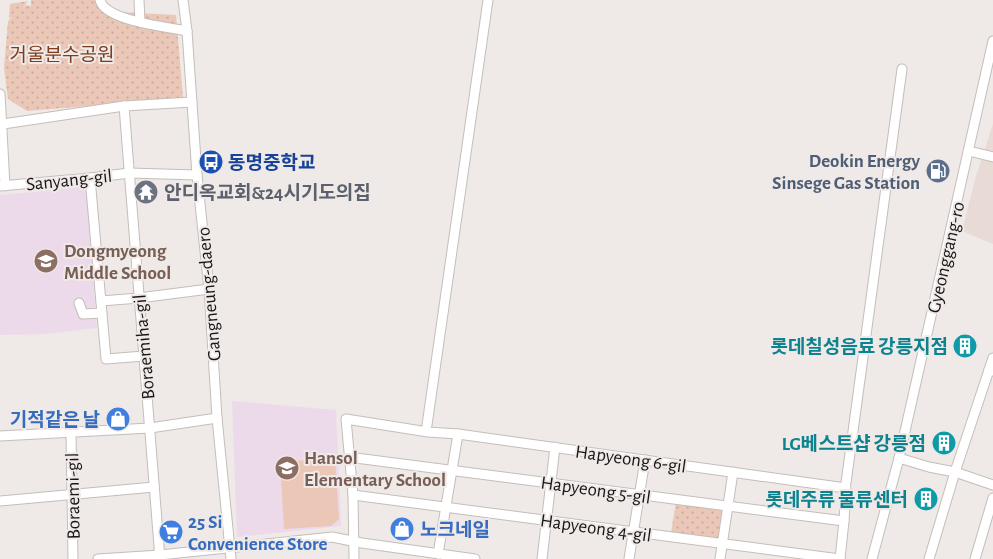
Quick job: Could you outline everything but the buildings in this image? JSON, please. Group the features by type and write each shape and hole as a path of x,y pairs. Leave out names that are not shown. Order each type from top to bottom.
{"street":[{"path":"100,0 104,7 119,17 187,31"},
{"path":"139,0 140,22"},
{"name":"Gangneung-daero","path":"183,0 187,31 197,175 209,289 217,418 231,559"},
{"path":"427,425 488,0"},
{"name":"Gyeonggang-ro","path":"875,558 993,42"},
{"path":"846,483 902,68"},
{"path":"0,94 3,124 3,186"},
{"path":"3,124 124,106 192,102"},
{"name":"Boraemiha-gil","path":"124,106 160,557"},
{"path":"969,151 993,157"},
{"name":"Sanyang-gil","path":"3,186 129,173 197,175"},
{"path":"90,178 106,360 144,356"},
{"path":"101,301 209,289"},
{"path":"79,302 83,314 102,313"},
{"path":"929,559 955,472 991,371 993,358"},
{"path":"0,436 150,428 217,418"},
{"name":"Hapyeong 6-gil","path":"348,457 346,419 428,432 458,434 846,488 840,559"},
{"name":"Boraemi-gil","path":"71,432 73,559"},
{"path":"438,554 454,470 458,434"},
{"path":"542,559 555,447"},
{"path":"348,457 353,495 352,541 354,559"},
{"name":"Hapyeong 5-gil","path":"348,457 844,522"},
{"path":"899,458 955,472 993,485"},
{"path":"629,559 632,531 645,460"},
{"path":"720,559 733,472"},
{"path":"0,501 154,487"},
{"name":"Hapyeong 4-gil","path":"353,495 840,559"},
{"path":"975,559 993,498"},
{"path":"98,559 160,557 230,547 332,537 475,559"}],"shaded area":[{"path":"993,124 993,244 962,231 976,176"},
{"name":"Dongmyeong Middle School","path":"86,187 97,328 45,334 0,335 0,195"},
{"name":"Hansol Elementary School","path":"232,401 336,410 341,526 237,537"}],"green space":[{"name":"거울분수공원","path":"31,0 103,0 118,12 176,15 183,98 27,111 8,99 4,68 8,21 12,17 9,18 10,4 28,1 22,9 26,5 31,6"},
{"path":"335,458 339,519 331,526 284,529 280,462"},
{"path":"676,502 724,508 720,540 671,533"}],"place":[{"name":"동명중학교","path":"211,162"},
{"name":"Deokin Energy Sinsege Gas Station","path":"938,171"},
{"name":"안디옥교회&24시기도의집","path":"146,192"},
{"name":"Dongmyeong Middle School","path":"46,261"},
{"name":"롯데칠성음료 강릉지점","path":"965,346"},
{"name":"기적같은 날","path":"118,419"},
{"name":"LG베스트샵 강릉점","path":"944,443"},
{"name":"Hansol Elementary School","path":"287,468"},
{"name":"롯데주류 물류센터","path":"926,499"},
{"name":"노크네일","path":"402,529"},
{"name":"25 Si Convenience Store","path":"171,532"}]}
